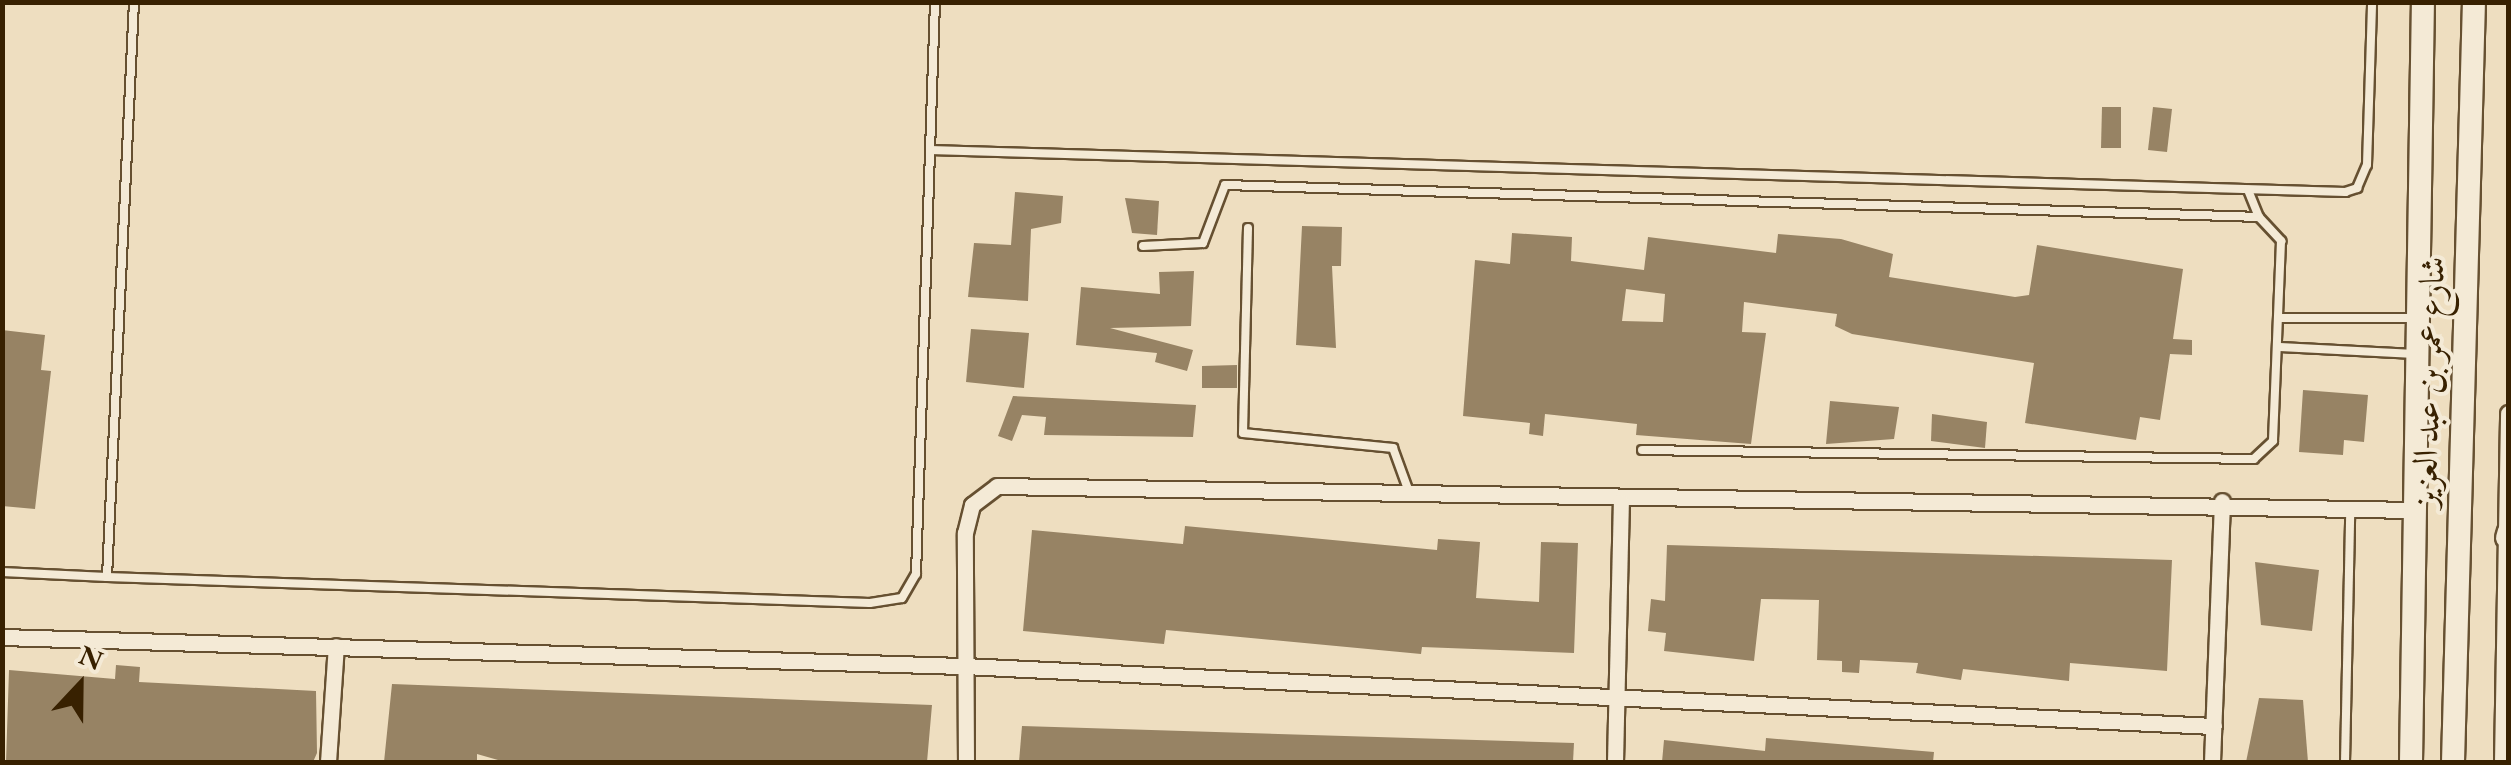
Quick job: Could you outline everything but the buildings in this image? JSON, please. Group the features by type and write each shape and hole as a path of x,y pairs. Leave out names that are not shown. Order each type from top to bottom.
{"main road":[{"name":"شارع عمر بن عبد العزيز","path":"2411,762 2423,2"},
{"name":"شارع عمر بن عبد العزيز","path":"2453,762 2474,2"}],"street":[{"path":"2502,762 2506,718 2508,413"},
{"path":"966,762 965,533 972,505 997,486 1620,502 2222,501 2350,515 2416,510"},
{"path":"2212,762 2222,501"},
{"path":"1615,762 1620,502"},
{"path":"2,637 964,666 1616,694 2214,726"},
{"path":"328,762 336,646"}],"lane":[{"path":"107,577 134,2"},
{"path":"2,572 902,598 916,574 935,2"},
{"path":"930,150 2344,192 2363,180 2372,2"},
{"path":"1143,246 1204,242 1225,184 2259,217"},
{"path":"1642,450 2254,460 2273,442 2280,347 2281,241 2259,217 2248,190"},
{"path":"1248,228 1243,434 1393,448 1410,496"},
{"path":"2281,318 2418,318"},
{"path":"2280,347 2418,354"},
{"path":"2345,762 2350,515"}]}
